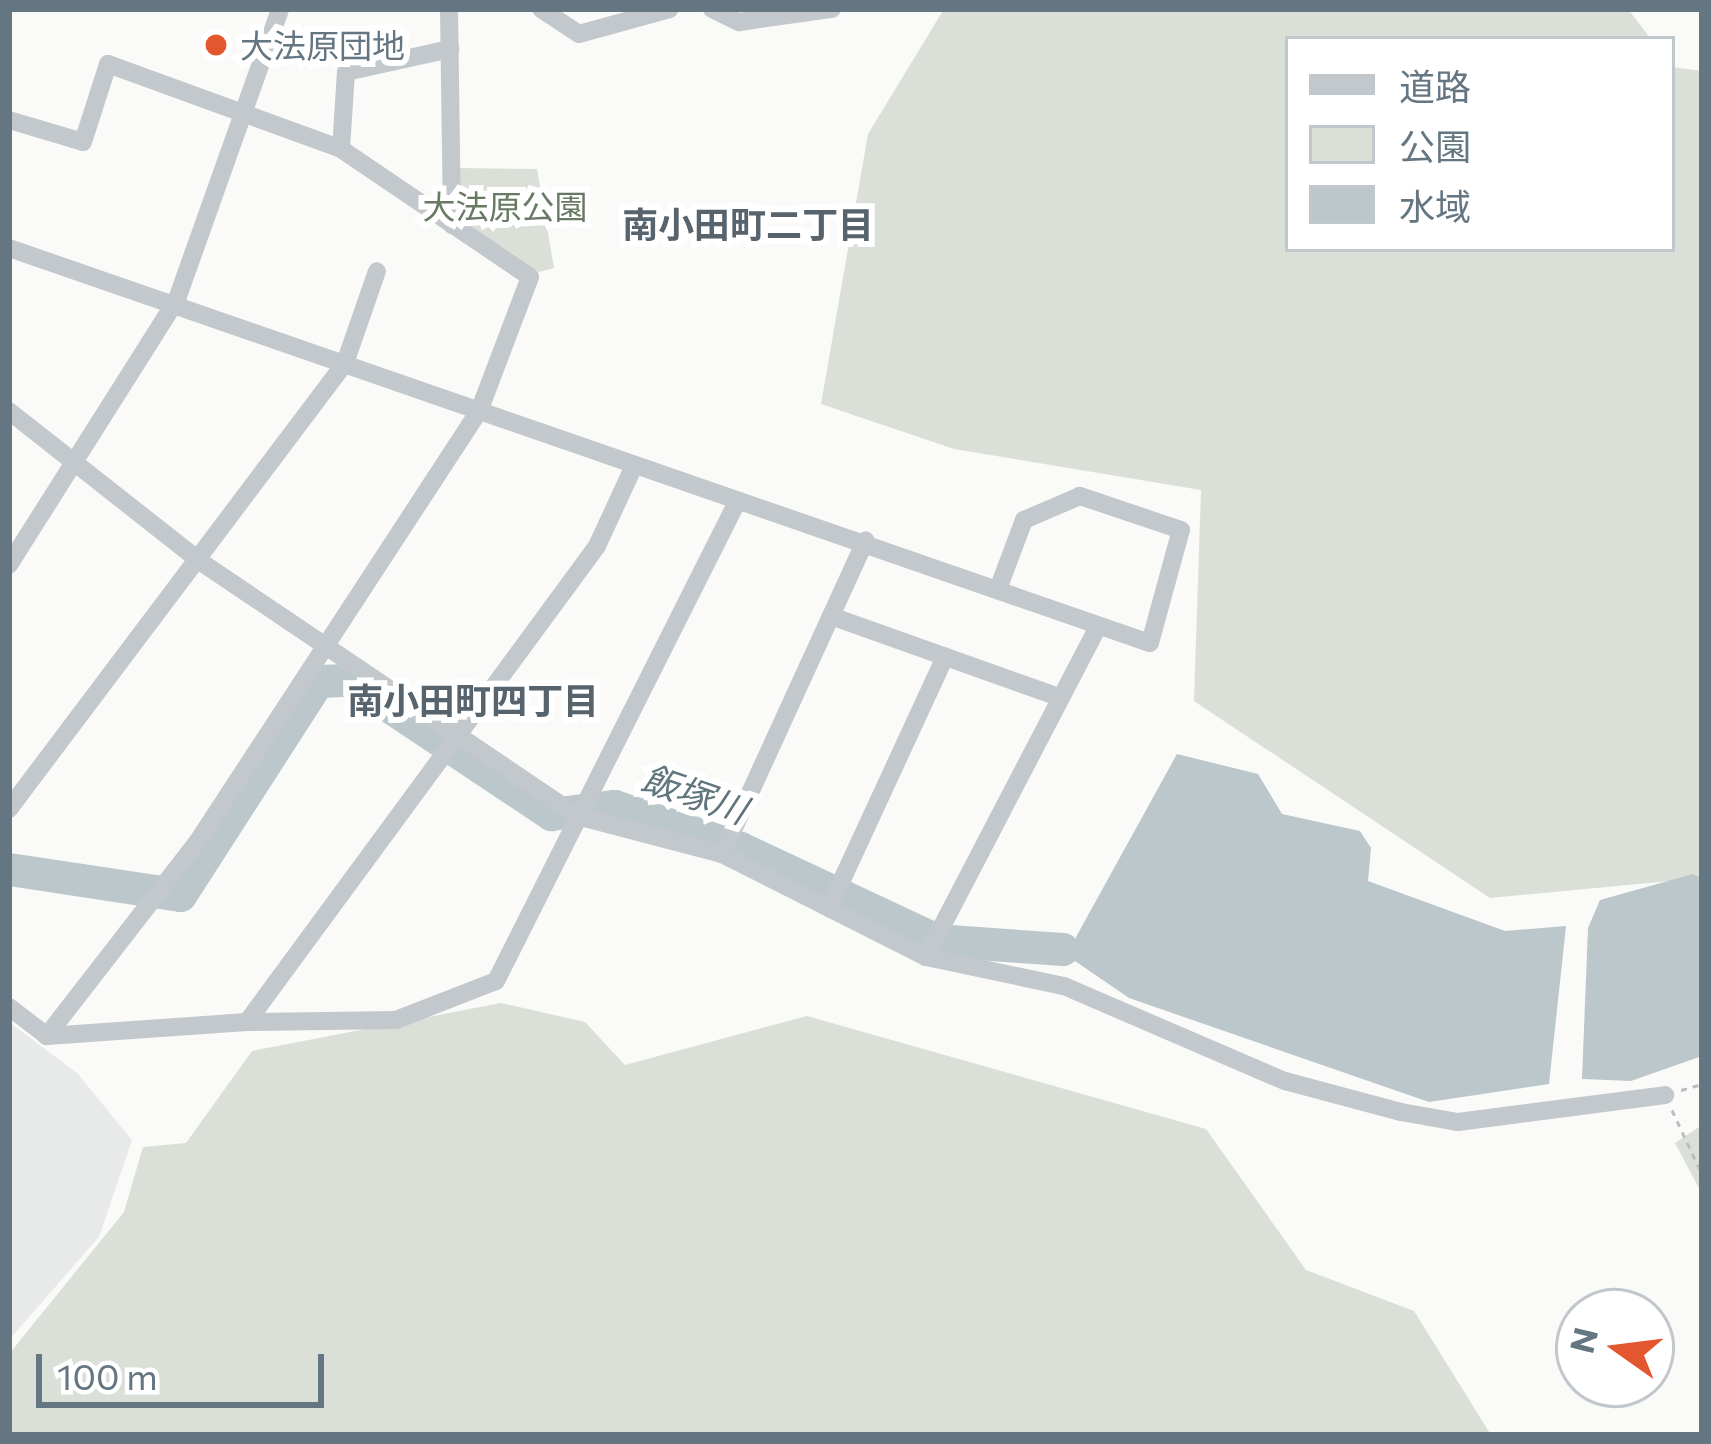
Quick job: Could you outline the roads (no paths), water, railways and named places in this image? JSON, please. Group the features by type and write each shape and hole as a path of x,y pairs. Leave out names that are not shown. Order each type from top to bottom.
{"street":[{"path":"9,566 83,460 177,298 253,110 280,9"},
{"path":"449,9 452,225"},
{"path":"541,9 579,34 670,9"},
{"path":"712,9 739,22 832,9"},
{"path":"340,149 346,72 450,49"},
{"path":"9,120 83,142 108,64 253,110 340,149 530,277 479,411 198,842 47,1036"},
{"path":"9,248 177,298 634,466 866,540 1098,627 1150,643 1181,530 1080,496 1024,520 998,589"},
{"path":"9,809 201,562 345,363 377,271"},
{"path":"9,411 83,460 201,562 459,741 578,816 722,854 926,957 1064,986 1286,1081 1401,1112 1458,1122 1665,1095"},
{"path":"247,1022 459,741 597,546 634,466"},
{"path":"9,1007 47,1036 247,1022 396,1020 496,981 578,816 683,627 738,500"},
{"path":"722,854 866,540"},
{"path":"831,616 1061,698"},
{"path":"926,957 1098,627"},
{"path":"829,908 945,657"}],"water":[{"path":"1177,754 1258,774 1282,814 1360,831 1371,848 1368,881 1505,931 1566,926 1549,1084 1429,1102 1129,998 1075,961 1076,937"},
{"path":"1693,874 1702,879 1702,1056 1631,1081 1582,1079 1588,928 1600,900"}],"waterway":[{"name":"飯塚川","path":"9,869 180,895 318,681 350,680 551,814 614,806 740,848 936,940 1063,949"}],"place":[{"name":"大法原団地","path":"216,45"}],"district":[{"name":"南小田町二丁目","path":"748,224"},
{"name":"南小田町四丁目","path":"473,700"}],"park label":[{"name":"大法原公園","path":"505,206"}]}
